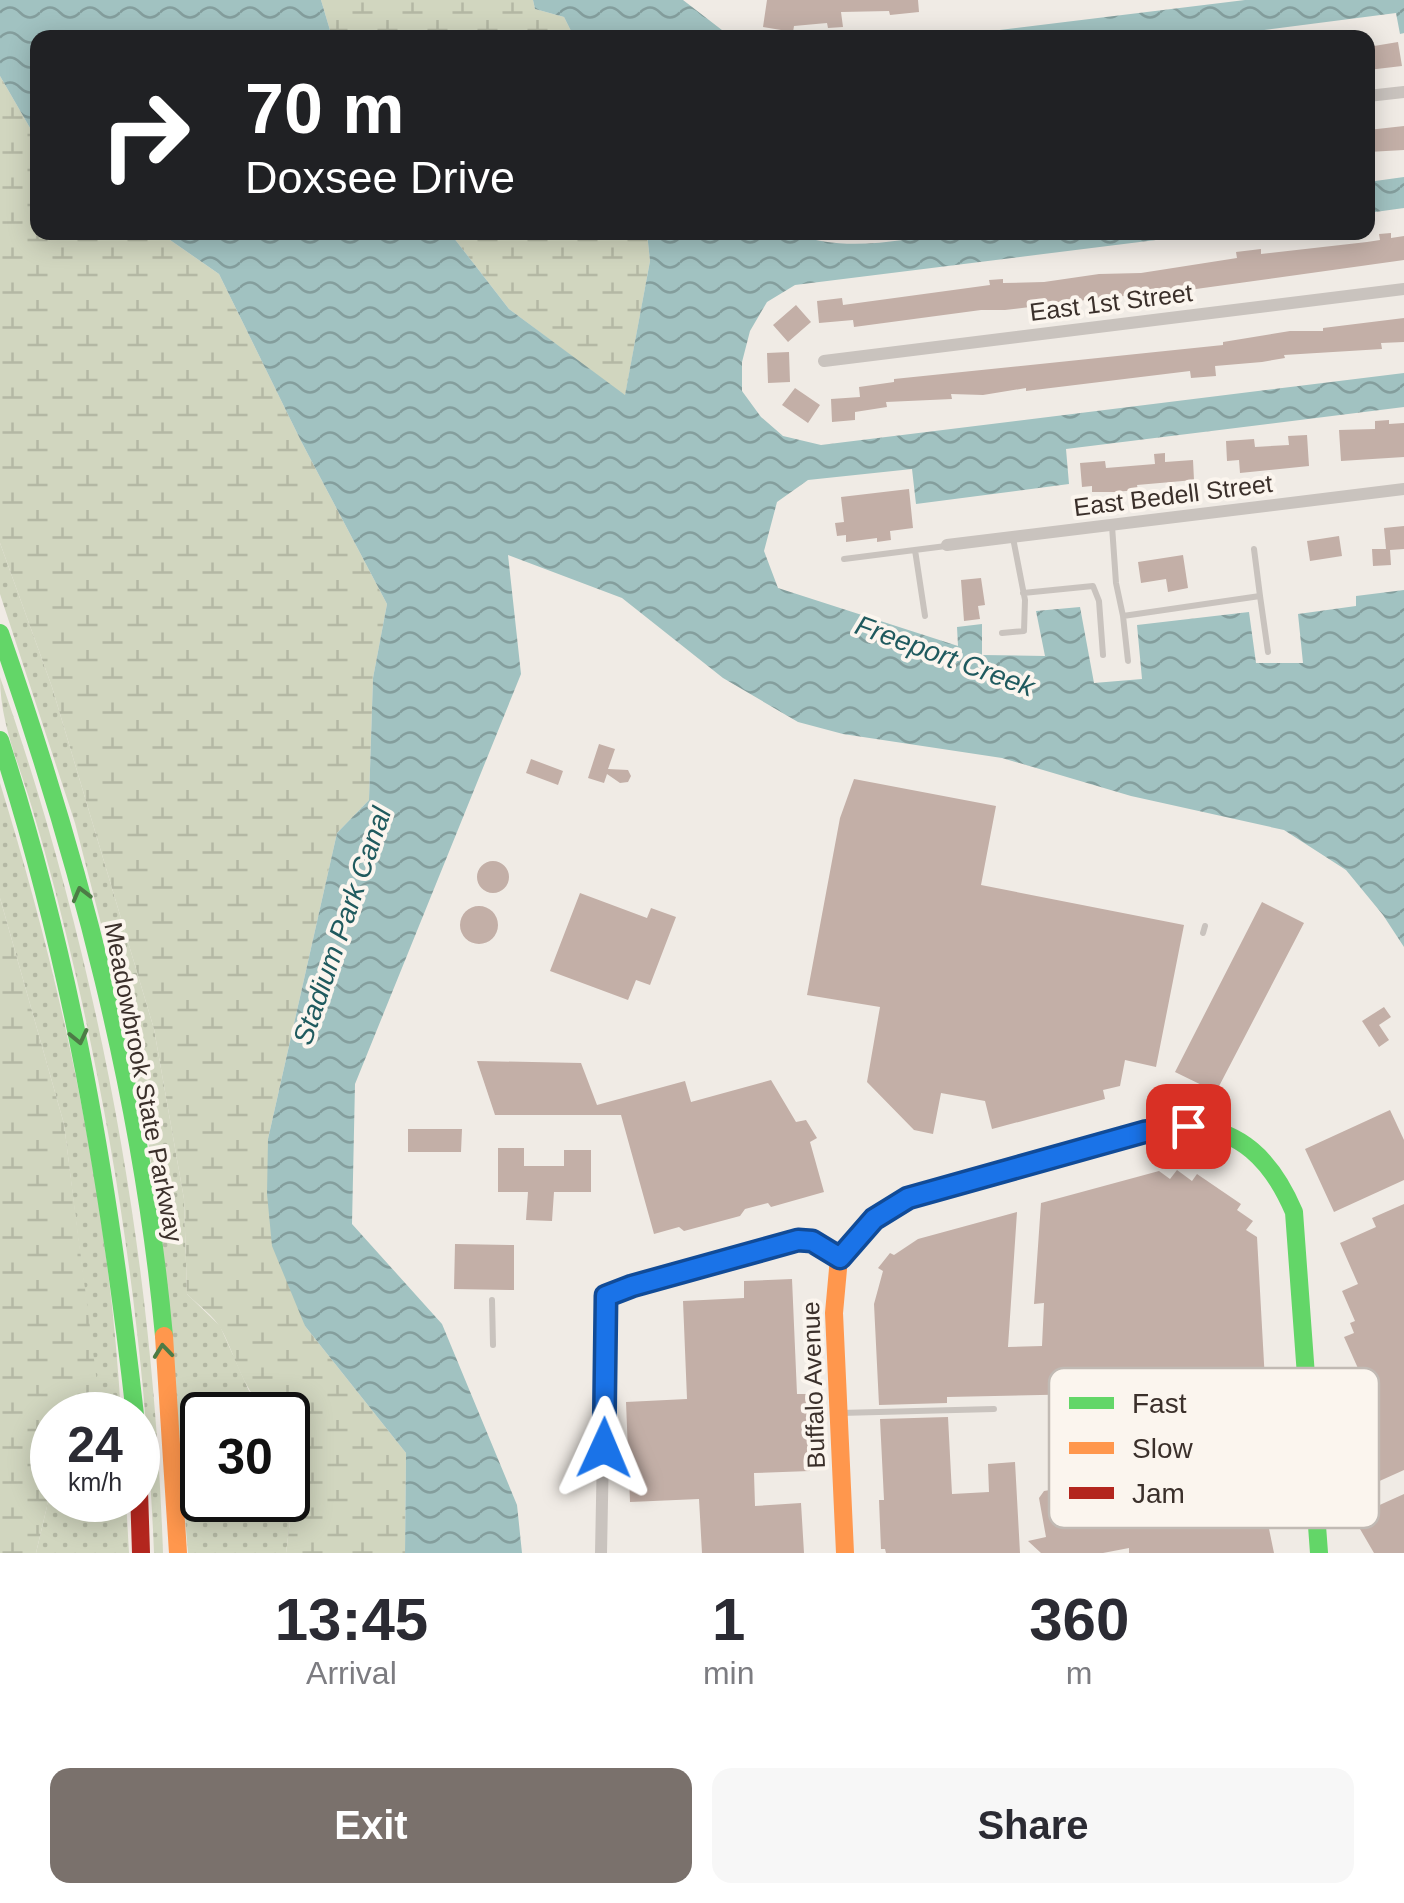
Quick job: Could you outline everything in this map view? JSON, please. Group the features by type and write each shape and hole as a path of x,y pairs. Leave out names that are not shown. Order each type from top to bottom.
{"main road":[{"name":"Meadowbrook State Parkway","path":"0,632 54,795 95,947 125,1084 153,1258 178,1553"},
{"path":"0,740 46,897 84,1055 104,1169 131,1392"},
{"path":"840,1258 874,1219 908,1198 1144,1132 1188,1126 1234,1138 1259,1156 1288,1195 1297,1229 1306,1368"},
{"name":"Buffalo Avenue","path":"840,1258 834,1313 845,1553"},
{"path":"141,1522 142,1553"},
{"path":"1317,1528 1319,1553"}],"street":[{"path":"1375,95 1404,92"},
{"name":"East 1st Street","path":"824,361 1404,289"},
{"name":"East Bedell Street","path":"947,546 1404,489"},
{"path":"602,1553 606,1296 798,1240 812,1241 840,1258"}],"lane":[{"path":"1112,525 1128,660"},
{"path":"1002,633 1024,632 1024,594 1012,537"},
{"path":"844,559 947,546"},
{"path":"1254,549 1268,652"},
{"path":"915,550 925,616"},
{"path":"1024,594 1093,586 1099,601 1103,655"},
{"path":"1123,616 1260,596"},
{"path":"492,1300 492,1345"},
{"path":"838,1413 994,1409"}],"green space":[{"path":"321,0 533,0 535,9 564,17 570,30 330,30"},
{"path":"0,76 30,128 30,240 170,240 219,274 387,604 373,678 369,800 337,833 268,1139 305,1326 406,1453 405,1553 286,1553 290,1522 310,1522 310,1392 251,1392 218,1324 187,1294 184,1199 154,1029 52,687 0,543"},
{"path":"455,240 648,240 650,261 625,396 509,309"},
{"path":"0,543 52,687 154,1029 184,1199 187,1294 220,1326 250,1392 180,1392 180,1459 163,1259 147,1131 127,1025 75,823 0,594"},
{"path":"0,677 66,891 92,999 133,1219 153,1392 143,1392 118,1191 92,1048 61,913 1,694"},
{"path":"0,783 44,938 80,1095 106,1255 119,1392 97,1392 64,1124 0,898"},
{"path":"0,898 64,1124 98,1392 30,1392 30,1522 43,1522 36,1553 0,1553"},
{"path":"160,1497 163,1553 154,1553 152,1522 160,1522"},
{"path":"43,1522 127,1522 129,1553 36,1553"},
{"path":"185,1522 290,1522 286,1553 188,1553"}],"water":[{"path":"0,0 321,0 330,30 30,30 30,128 0,76"},
{"path":"533,0 683,0 722,30 570,30 564,17 535,9"},
{"path":"1245,0 1404,0 1404,33 1400,34 1396,13 1265,30 1000,30"},
{"path":"1404,177 1404,208 1375,212 1375,181"},
{"path":"170,240 455,240 509,309 625,395 650,261 648,240 818,240 853,244 1156,240 795,285 767,302 750,331 742,362 742,391 761,417 783,436 821,445 1404,373 1404,407 1066,449 1069,484 916,504 912,469 808,480 777,502 764,551 778,588 958,646 957,627 982,624 982,655 1045,656 1036,611 1080,607 1094,683 1142,679 1137,625 1249,612 1256,663 1303,663 1298,614 1356,606 1356,596 1404,590 1404,947 1346,870 1284,830 1131,796 1002,758 843,734 798,722 723,678 622,598 508,555 521,674 355,1084 352,1224 442,1324 517,1505 522,1553 405,1553 406,1453 305,1326 272,1246 267,1194 268,1139 337,833 369,800 373,678 387,604 219,274"}],"building":[{"path":"767,0 918,0 919,12 841,12 843,27 828,28 827,23 794,26 793,30 763,27"},
{"path":"1398,42 1402,66 1375,69 1375,46"},
{"path":"1404,126 1404,150 1375,152 1375,129"},
{"path":"1391,233 1391,238 1404,236 1404,260 1167,293 981,310 854,327 853,320 819,323 817,301 842,298 843,305 990,285 989,280 1044,282 1141,273 1237,258 1236,252 1261,249 1261,254 1367,242 1380,240 1379,234"},
{"path":"796,305 811,322 788,342 773,325"},
{"path":"1404,318 1404,342 1381,343 1382,349 1284,355 1285,358 1262,362 1215,366 1216,376 1191,378 1190,371 1026,391 951,394 952,399 886,402 887,407 855,412 855,420 832,422 831,399 860,397 859,387 894,379 1223,345 1290,331 1323,331"},
{"path":"789,352 790,382 768,383 767,353"},
{"path":"795,388 820,405 808,423 782,405"},
{"path":"1389,420 1389,424 1404,423 1404,457 1341,461 1339,430 1375,429 1375,421"},
{"path":"1307,435 1309,466 1240,473 1239,460 1227,461 1226,441 1254,439 1255,447 1289,445 1288,436"},
{"path":"1165,453 1165,462 1193,460 1194,480 1137,485 1138,490 1114,492 1092,492 1092,486 1082,487 1080,463 1105,461 1106,468 1155,464 1154,454"},
{"path":"909,489 913,528 890,531 891,540 877,542 877,538 846,542 846,535 837,536 835,523 844,522 841,497"},
{"path":"1404,526 1404,549 1390,550 1391,565 1373,566 1372,549 1386,549 1384,528"},
{"path":"1339,536 1342,556 1310,561 1307,541"},
{"path":"1183,555 1188,588 1168,592 1166,579 1141,583 1138,562"},
{"path":"981,578 985,605 978,606 980,619 964,621 961,580"},
{"path":"599,744 615,749 608,769 628,770 628,782 620,783 607,774 604,783 588,778"},
{"path":"531,759 563,771 558,785 526,773"},
{"path":"854,779 996,806 981,885 1184,925 1156,1067 1125,1060 1120,1086 1103,1090 1105,1099 992,1129 985,1101 941,1093 933,1134 914,1130 867,1082 880,1007 807,995 840,818"},
{"path":"493,861 505,865 509,877 505,889 493,893 481,889 477,877 481,865"},
{"path":"580,893 647,918 651,908 676,917 650,985 636,980 628,1000 550,971"},
{"path":"1262,902 1304,923 1216,1092 1175,1072"},
{"path":"479,906 492,912 498,925 492,938 479,944 466,938 460,925 466,912"},
{"path":"1384,1007 1391,1017 1379,1025 1389,1040 1379,1047 1362,1021"},
{"path":"477,1061 581,1063 597,1105 685,1081 691,1102 771,1080 796,1122 806,1120 817,1138 810,1142 824,1192 771,1207 768,1203 745,1209 740,1216 684,1231 679,1227 654,1234 621,1115 495,1115"},
{"path":"1390,1110 1404,1140 1404,1180 1334,1212 1305,1149"},
{"path":"408,1129 462,1129 461,1152 408,1152"},
{"path":"498,1148 524,1148 524,1166 564,1166 564,1150 591,1150 591,1192 554,1192 552,1221 526,1220 528,1192 498,1192"},
{"path":"1177,1170 1192,1181 1197,1174 1241,1204 1237,1210 1253,1221 1246,1230 1257,1237 1264,1368 1049,1368 1049,1395 947,1397 947,1403 879,1405 874,1304 883,1271 878,1268 890,1253 894,1255 918,1239 1017,1212 1008,1347 1042,1346 1044,1303 1034,1304 1041,1203 1159,1171 1170,1179"},
{"path":"1404,1204 1404,1470 1379,1481 1379,1368 1358,1368 1344,1337 1354,1333 1350,1323 1355,1321 1342,1291 1358,1284 1340,1243 1376,1227 1372,1218"},
{"path":"455,1244 514,1245 514,1290 454,1289"},
{"path":"792,1279 797,1394 807,1394 810,1471 754,1473 755,1506 801,1503 804,1553 702,1553 699,1499 630,1502 626,1402 687,1399 683,1301 744,1298 744,1281"},
{"path":"948,1417 952,1494 989,1492 988,1464 1015,1462 1020,1553 886,1553 881,1549 879,1500 884,1500 880,1419"},
{"path":"1049,1490 1049,1528 1269,1528 1274,1553 1129,1553 1129,1548 1103,1553 1041,1553 1028,1541 1046,1537 1039,1498"},
{"path":"1404,1494 1404,1553 1374,1553 1359,1528 1379,1528 1379,1505"}],"traffic: fast":[{"path":"0,633 56,805 103,980 140,1157 164,1336"},
{"path":"0,740 68,990 100,1158 132,1392"},
{"path":"1038,1161 1113,1138 1184,1127 1216,1131 1245,1145 1271,1171 1294,1212 1305,1368"},
{"path":"1317,1528 1319,1553"}],"traffic: slow":[{"path":"845,1553 834,1313 839,1258 874,1219 908,1197 1038,1161"},
{"path":"164,1336 178,1553"}],"traffic: jam":[{"path":"140,1522 141,1553"}],"route":[{"path":"604,1448 606,1296 798,1240 812,1241 840,1258 874,1219 908,1198 1144,1132 1188,1126"}],"water label":[{"name":"Freeport Creek","path":"945,656"},
{"name":"Stadium Park Canal","path":"342,926"}]}
